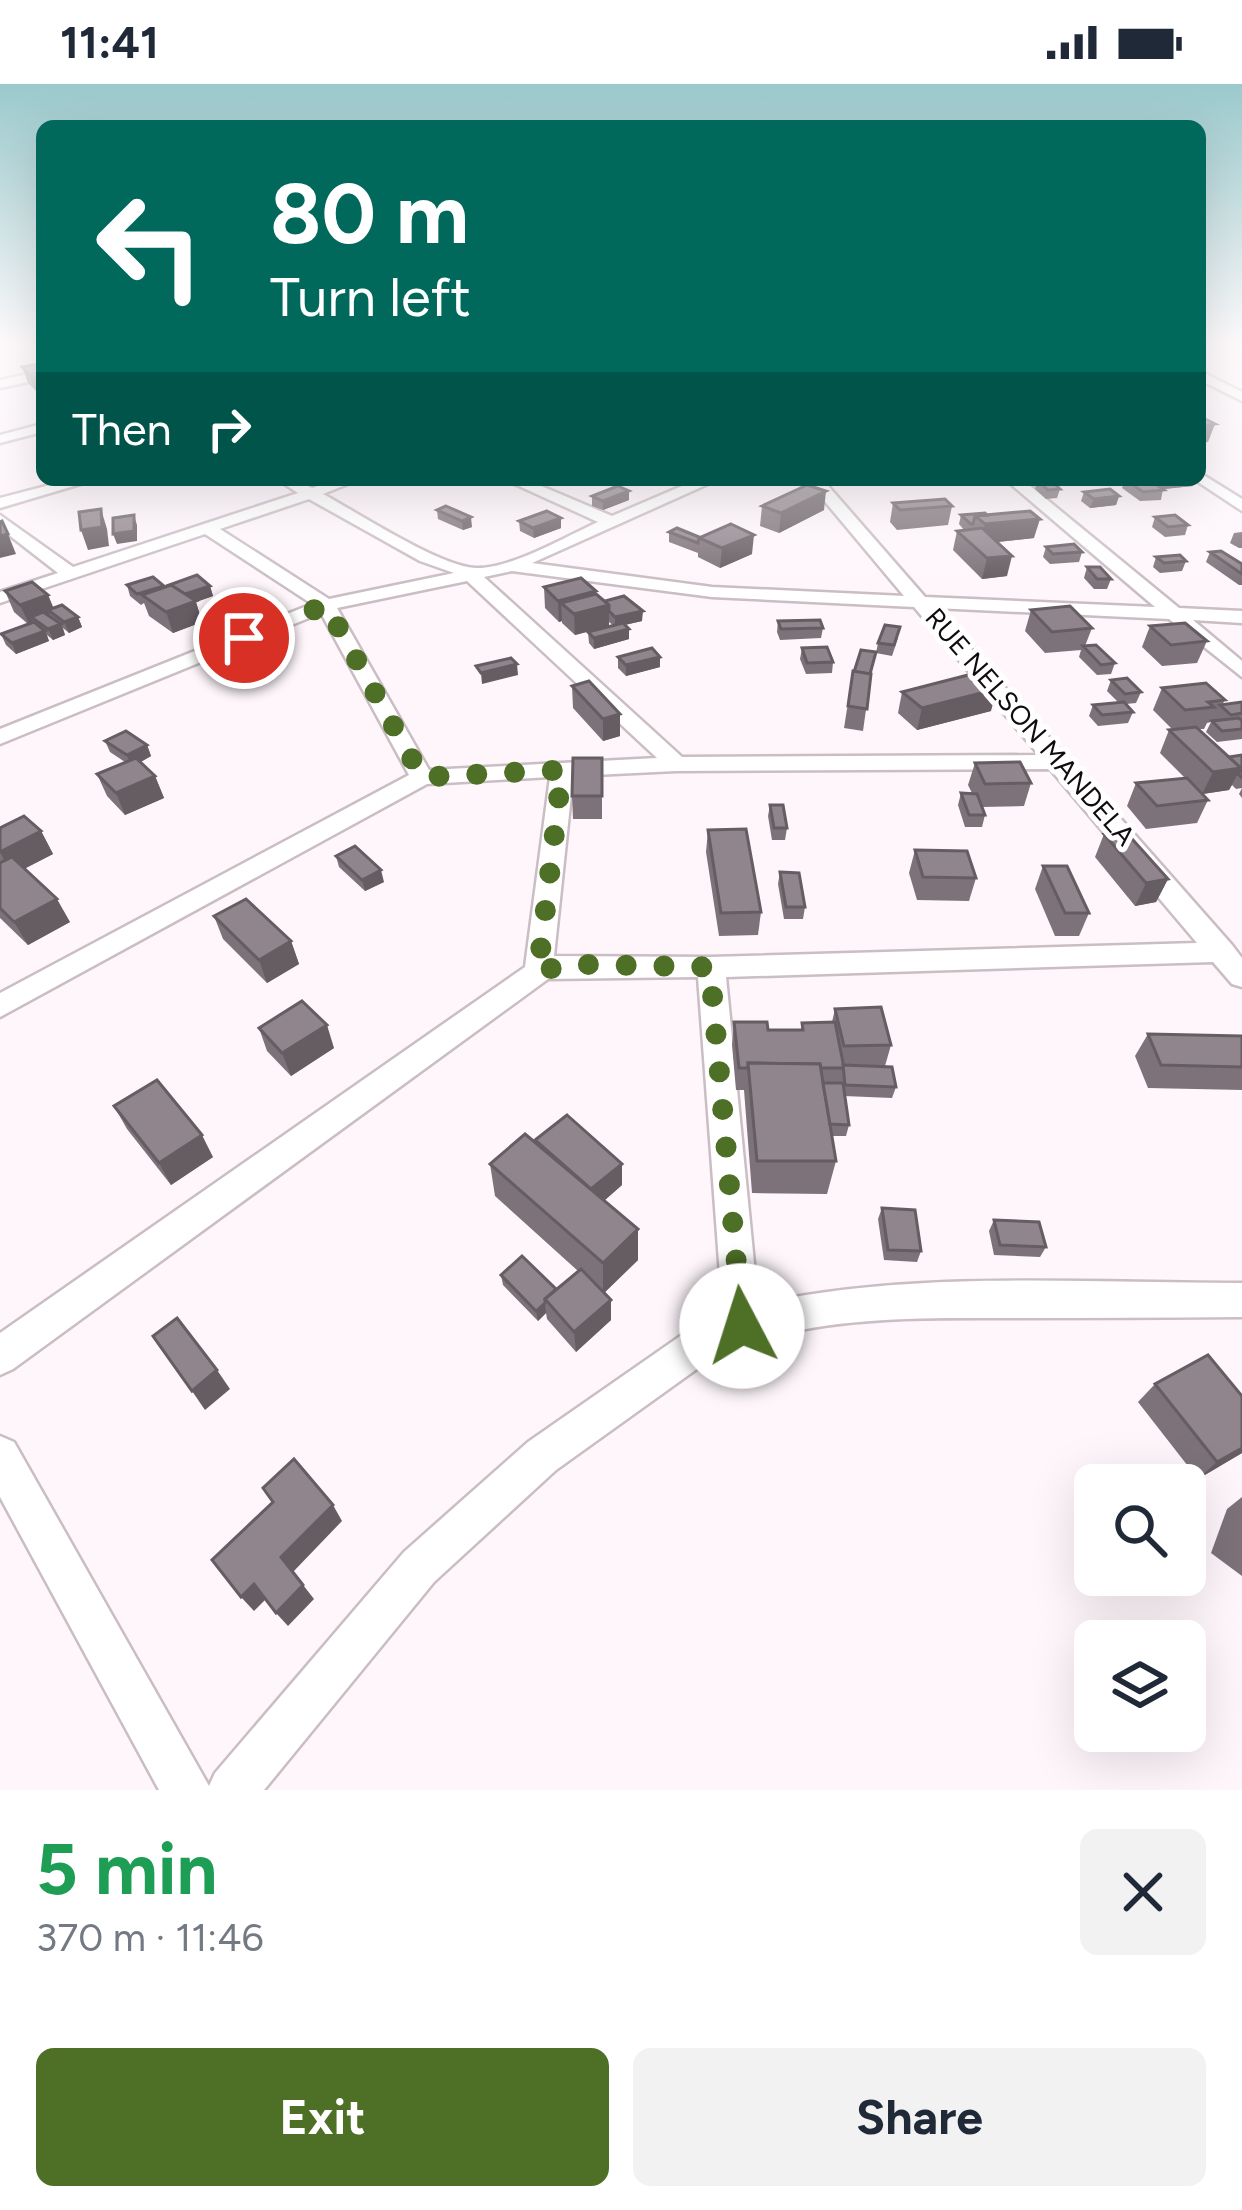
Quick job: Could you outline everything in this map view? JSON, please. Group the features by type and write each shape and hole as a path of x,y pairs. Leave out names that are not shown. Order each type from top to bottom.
{"street":[{"path":"0,439 36,430"},
{"path":"1206,482 1242,506"},
{"path":"0,503 64,486"},
{"path":"296,486 426,556 468,572 676,764"},
{"path":"0,598 331,486"},
{"path":"528,486 609,521"},
{"path":"512,566 694,486"},
{"name":"RUE NELSON MANDELA","path":"820,486 1242,977"},
{"path":"1021,486 1242,670"},
{"path":"0,520 71,574"},
{"path":"205,527 326,605 422,777"},
{"path":"0,737 326,605 512,566 712,592 1242,617"},
{"path":"0,1006 422,777 676,764 1060,762"},
{"path":"538,972 562,770"},
{"path":"0,1357 538,972 568,964 710,967 1222,952"},
{"path":"710,967 742,1326"},
{"path":"232,1790 419,1567 542,1456 702,1343 742,1326 814,1310 893,1301 1242,1300"},
{"path":"0,1456 186,1790"}],"building":[{"path":"618,486 629,491 603,501 592,496"},
{"path":"805,486 826,491 781,513 762,506"},
{"path":"1134,486 1164,490 1143,492"},
{"path":"1110,489 1119,496 1094,499 1084,492"},
{"path":"945,499 952,506 900,510 893,503"},
{"path":"446,506 471,517 462,521 437,510"},
{"path":"101,509 102,527 81,530 79,512"},
{"path":"547,511 561,518 533,528 519,521"},
{"path":"1030,511 1040,519 985,524 975,516"},
{"path":"985,513 975,516 973,524 961,515"},
{"path":"134,515 134,531 113,534 113,518"},
{"path":"1175,515 1188,525 1168,527 1155,517"},
{"path":"731,524 754,535 722,548 699,538"},
{"path":"677,528 699,537 698,543 669,532"},
{"path":"982,528 1012,556 987,558 957,531"},
{"path":"1074,544 1082,552 1053,554 1046,547"},
{"path":"1221,551 1242,564 1242,574 1210,552"},
{"path":"1180,555 1186,561 1164,563 1156,557"},
{"path":"1087,567 1100,567 1111,579 1097,579"},
{"path":"197,575 210,586 185,594 169,585"},
{"path":"153,577 164,586 137,594 127,585"},
{"path":"581,578 596,591 558,601 544,587"},
{"path":"32,582 48,595 20,605 5,591"},
{"path":"171,585 196,601 166,612 142,595"},
{"path":"596,594 609,605 574,614 561,603"},
{"path":"624,596 643,611 615,617 605,601"},
{"path":"62,605 78,617 64,622 48,610"},
{"path":"1070,606 1092,628 1052,632 1031,610"},
{"path":"43,612 61,624 48,629 31,617"},
{"path":"820,620 823,628 781,629 778,621"},
{"path":"34,622 45,631 12,643 1,634"},
{"path":"623,623 629,629 594,638 588,632"},
{"path":"1185,623 1207,641 1171,645 1150,626"},
{"path":"885,625 900,627 894,645 878,643"},
{"path":"1096,645 1115,663 1101,665 1083,646"},
{"path":"827,647 833,662 807,663 802,648"},
{"path":"652,648 660,657 626,665 618,657"},
{"path":"861,650 876,652 870,674 854,672"},
{"path":"511,658 517,664 481,673 476,666"},
{"path":"853,671 871,674 867,709 848,706"},
{"path":"976,673 997,689 922,708 902,692"},
{"path":"1127,678 1141,692 1125,694 1111,680"},
{"path":"589,681 620,714 603,719 572,686"},
{"path":"1206,683 1225,700 1208,702 1214,707 1185,710 1162,688"},
{"path":"1124,702 1133,712 1102,715 1093,705"},
{"path":"1242,702 1242,713 1231,715 1220,705"},
{"path":"1239,718 1242,729 1222,731 1212,721"},
{"path":"1196,727 1241,768 1213,772 1169,730"},
{"path":"126,731 147,745 127,755 105,741"},
{"path":"1242,755 1242,778 1241,768 1229,757"},
{"path":"136,758 155,776 116,793 97,774"},
{"path":"573,758 602,758 602,796 572,796"},
{"path":"1020,762 1031,783 985,784 975,763"},
{"path":"1187,778 1208,800 1157,806 1136,783"},
{"path":"961,793 977,794 985,815 969,815"},
{"path":"770,805 783,805 787,828 774,828"},
{"path":"24,816 41,831 0,852 0,828"},
{"path":"746,829 761,912 721,913 708,830"},
{"path":"1125,831 1168,879 1146,883 1104,834"},
{"path":"355,846 381,870 362,880 336,856"},
{"path":"915,850 967,851 976,878 923,877"},
{"path":"12,857 57,899 14,922 0,908 0,863"},
{"path":"1043,866 1067,866 1089,913 1065,913"},
{"path":"780,872 799,873 805,907 786,907"},
{"path":"246,899 291,941 259,960 214,916"},
{"path":"302,1001 327,1025 282,1053 259,1028"},
{"path":"881,1007 891,1045 844,1046 835,1009"},
{"path":"734,1022 767,1022 768,1030 803,1030 802,1023 835,1022 844,1068 748,1063 748,1068 739,1068"},
{"path":"1148,1034 1242,1036 1242,1067 1161,1065"},
{"path":"748,1063 820,1064 836,1161 757,1161"},
{"path":"843,1065 892,1067 896,1087 845,1085"},
{"path":"157,1080 202,1135 159,1163 114,1106"},
{"path":"823,1083 843,1083 849,1125 830,1124"},
{"path":"567,1115 622,1164 591,1189 535,1140"},
{"path":"525,1134 638,1229 603,1263 490,1164"},
{"path":"882,1208 915,1210 921,1251 888,1250"},
{"path":"994,1220 1039,1222 1046,1247 1000,1245"},
{"path":"522,1256 556,1289 536,1311 501,1275"},
{"path":"581,1269 611,1300 574,1332 545,1299"},
{"path":"177,1318 217,1370 192,1391 153,1336"},
{"path":"1208,1355 1242,1396 1242,1448 1217,1462 1155,1384"},
{"path":"294,1459 333,1505 281,1557 303,1585 276,1613 254,1584 241,1597 212,1560 273,1502 263,1488"}],"route":[{"path":"244,638 326,605 422,777 562,770 538,972 568,964 710,967 742,1326"}]}
